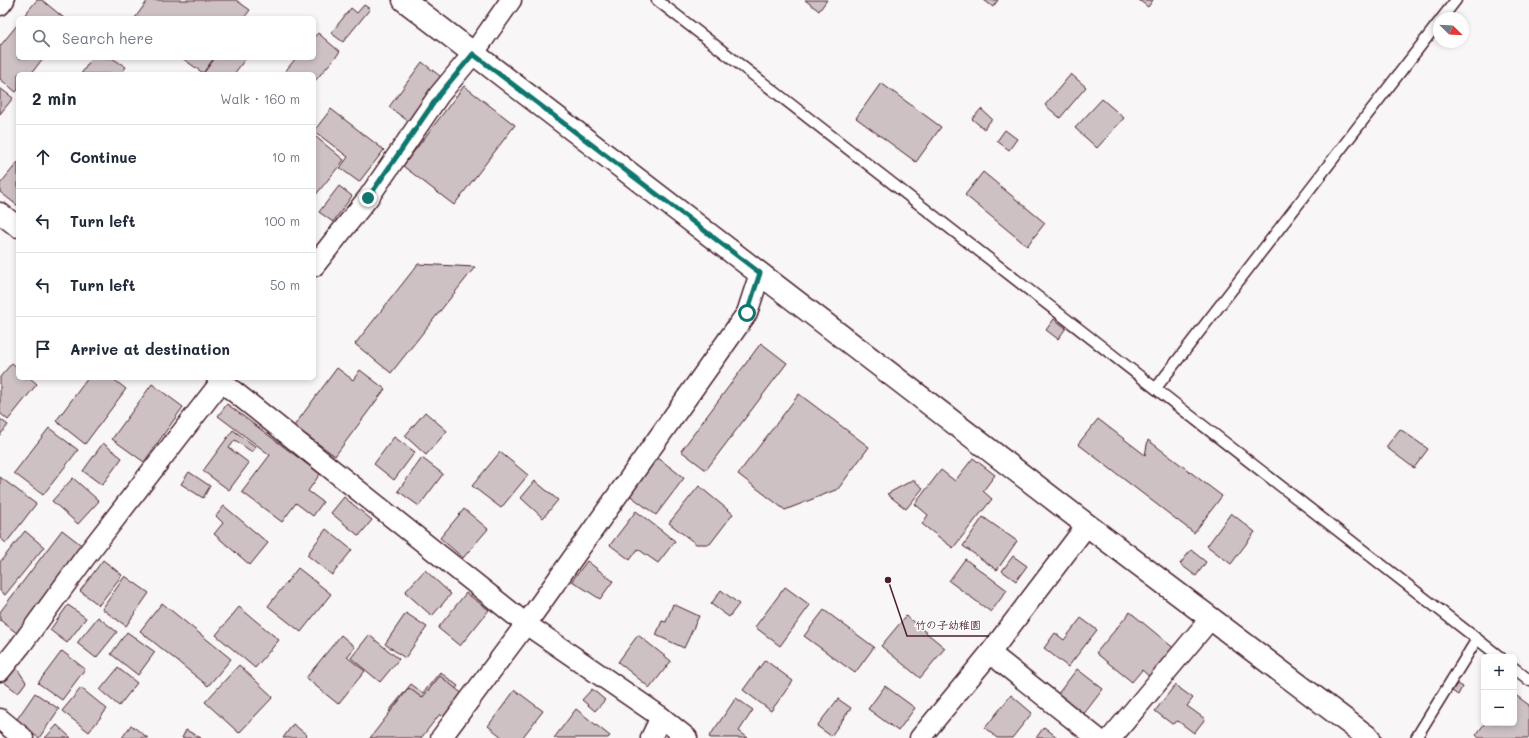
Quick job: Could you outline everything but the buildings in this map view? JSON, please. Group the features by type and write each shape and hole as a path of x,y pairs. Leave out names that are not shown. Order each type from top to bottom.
{"street":[{"path":"0,5 4,0"},
{"path":"404,0 1087,525 1369,738"},
{"path":"316,263 368,198 439,95 473,54 511,0"},
{"path":"0,213 16,225"},
{"path":"441,738 526,624 747,313 760,273"},
{"path":"0,671 220,380"},
{"path":"222,380 526,624 662,717 688,738"},
{"path":"920,738 990,653 1087,525"},
{"path":"1112,738 1211,618"},
{"path":"990,653 1097,738"},
{"path":"651,738 662,717"},
{"path":"0,719 23,738"}],"lane":[{"path":"657,0 1496,654"},
{"path":"1447,12 1456,0"},
{"path":"1156,388 1433,30"},
{"path":"1416,738 1477,639"},
{"path":"1517,670 1529,680"}],"place":[{"name":"竹の子幼稚園","path":"888,580"}],"route":[{"path":"368,198 439,95 473,54 760,273 747,313"}]}
